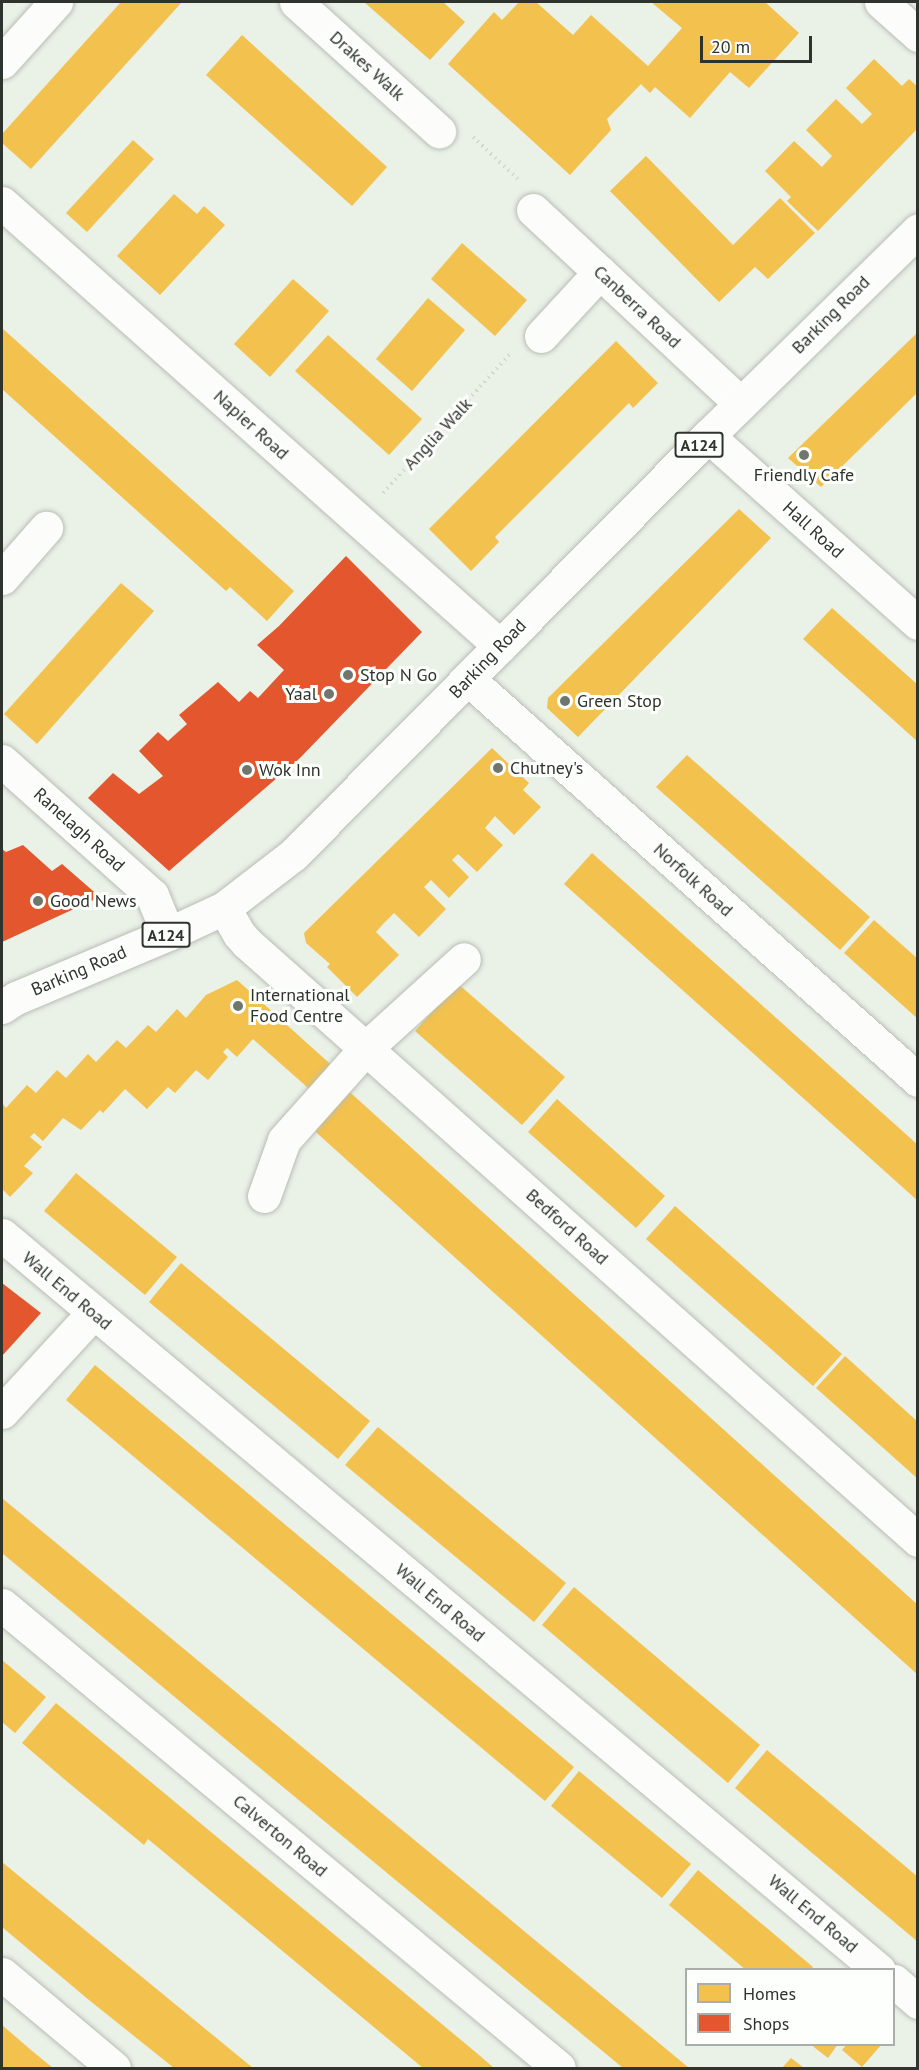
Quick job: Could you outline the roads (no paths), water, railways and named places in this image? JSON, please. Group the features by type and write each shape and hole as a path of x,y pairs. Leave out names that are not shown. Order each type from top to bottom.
{"street":[{"path":"2,62 56,2"},
{"name":"Drakes Walk","path":"296,2 438,131"},
{"path":"881,2 918,35"},
{"name":"Napier Road","path":"2,203 500,646"},
{"name":"Canberra Road","path":"533,210 741,404"},
{"name":"Barking Road","path":"2,1006 224,908 294,854 708,436 918,230"},
{"path":"529,341 600,272"},
{"name":"Hall Road","path":"708,436 918,623"},
{"path":"2,578 46,528"},
{"name":"Norfolk Road","path":"468,679 918,1080"},
{"name":"Ranelagh Road","path":"2,760 152,895 168,934"},
{"name":"Bedford Road","path":"224,908 247,943 918,1540"},
{"path":"264,1196 284,1140 366,1048 464,959"},
{"name":"Wall End Road","path":"4,1239 877,1968"},
{"path":"2,1412 93,1313"},
{"name":"Calverton Road","path":"2,1605 559,2068"},
{"path":"2,1974 114,2068"},
{"path":"895,1982 918,2002"}],"place":[{"name":"Friendly Cafe","path":"804,455"},
{"name":"Stop N Go","path":"348,675"},
{"name":"Yaal","path":"329,694"},
{"name":"Green Stop","path":"565,701"},
{"name":"Chutney's","path":"498,768"},
{"name":"Wok Inn","path":"247,770"},
{"name":"Good News","path":"38,901"},
{"name":"International Food Centre","path":"238,1006"}]}
